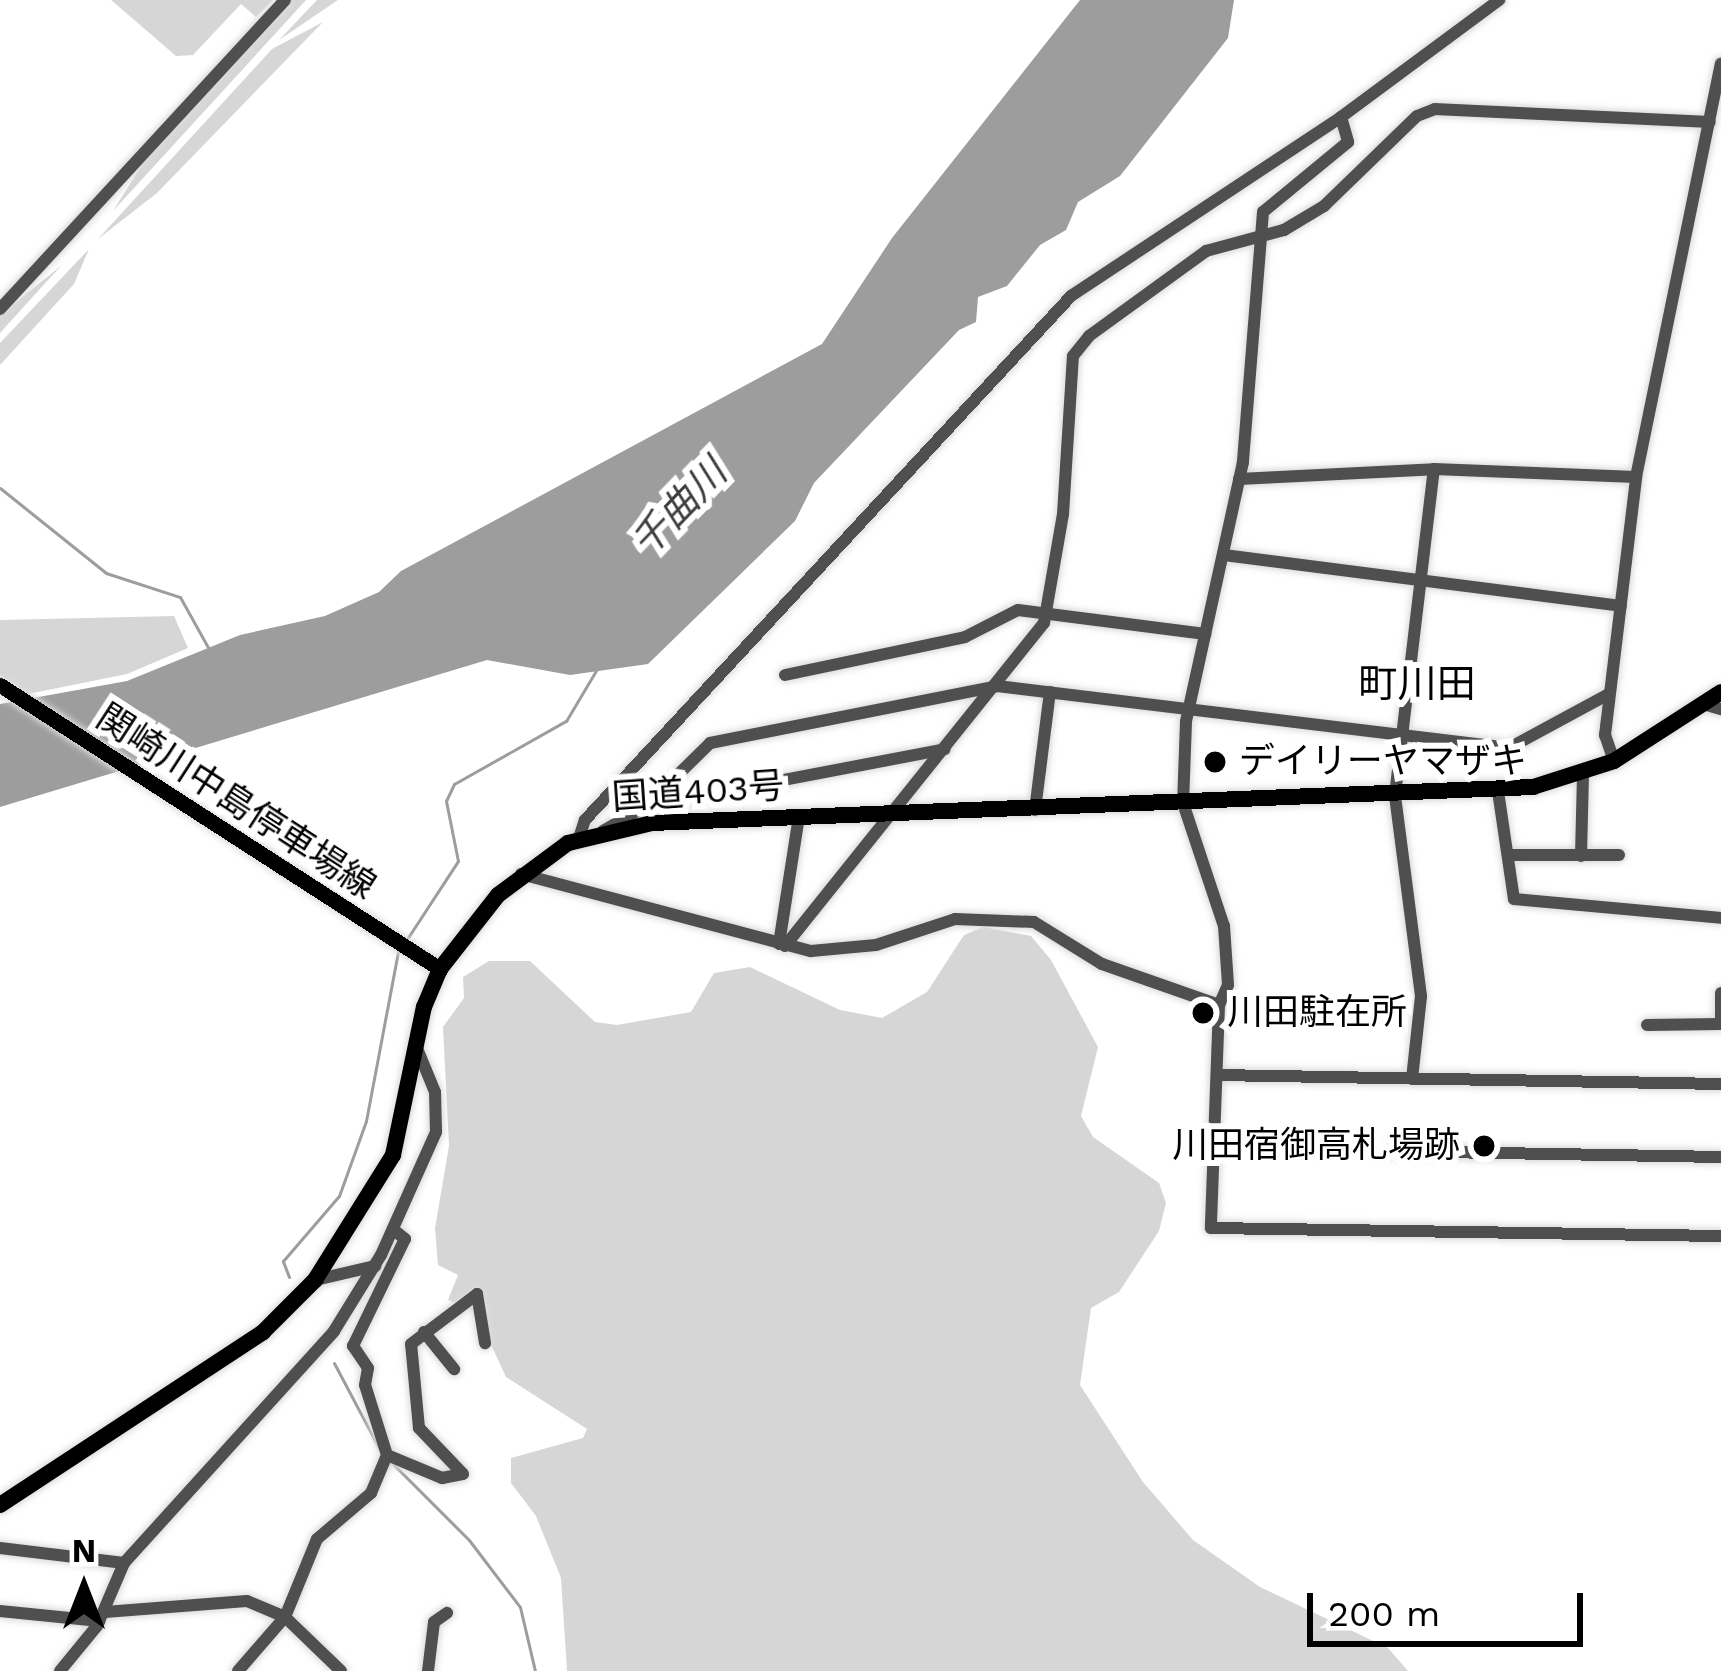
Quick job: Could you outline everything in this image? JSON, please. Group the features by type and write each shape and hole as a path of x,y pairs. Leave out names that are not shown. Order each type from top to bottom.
{"highway":[{"name":"国道403号","path":"0,1505 262,1332 315,1280 394,1155 434,965 520,874 579,838 603,831 799,818 1498,791 1614,761 1712,706 1721,692"}],"main road":[{"name":"関崎川中島停車場線","path":"0,685 434,965"}],"street":[{"path":"0,310 285,0"},
{"path":"579,838 585,820 1070,296 1341,117 1499,0"},
{"path":"1614,761 1605,735 1636,477 1721,64"},
{"path":"782,945 896,814 997,686 1048,612 1073,356 1148,288 1206,251 1260,237 1324,206 1417,116 1435,109 1710,122"},
{"path":"1341,117 1348,142 1263,212 1239,479 1188,709 1183,803 1224,926 1228,985 1219,1005 1211,1228 1721,1237"},
{"path":"1239,479 1434,469 1636,477"},
{"path":"1412,1078 1420,996 1395,795 1434,469"},
{"path":"1224,555 1621,606"},
{"path":"785,675 965,637 1018,610 1205,634"},
{"path":"603,831 646,806 710,743 997,686 1509,748 1609,694"},
{"path":"1035,810 1050,692"},
{"path":"646,806 946,748"},
{"path":"1582,856 1583,772"},
{"path":"1498,791 1514,899 1721,917"},
{"path":"782,945 799,818"},
{"path":"1508,855 1618,855"},
{"path":"538,884 543,856"},
{"path":"520,874 538,884 782,945 836,951 955,920 1034,922 1102,964 1219,1005"},
{"path":"1647,1025 1721,1024 1721,992"},
{"path":"60,1671 102,1616 124,1563 334,1330 374,1266 436,1132 435,1092 415,1045"},
{"path":"1217,1075 1721,1084"},
{"path":"1216,1148 1721,1157"},
{"path":"238,1671 285,1617 317,1539 371,1493 387,1455 365,1384 368,1368 353,1346 405,1239 394,1230"},
{"path":"315,1280 374,1266"},
{"path":"387,1455 442,1478 464,1471 419,1428 411,1344 477,1294 485,1343"},
{"path":"424,1332 454,1369"},
{"path":"0,1548 124,1563"},
{"path":"0,1611 102,1616 227,1600 285,1617 341,1671"},
{"path":"428,1671 434,1622 447,1613"}],"shaded area":[{"path":"111,0 273,0 256,17 241,4 193,55 176,56"},
{"path":"291,0 306,0 113,211 145,160"},
{"path":"317,0 338,0 279,40"},
{"path":"323,22 157,193 98,239 272,49"},
{"path":"89,249 74,284 0,365 0,343"},
{"path":"62,265 48,280 0,333 0,315"},
{"path":"174,616 188,648 127,674 28,694 0,675 0,620"},
{"path":"983,927 1031,936 1051,960 1098,1047 1081,1116 1093,1137 1159,1183 1166,1203 1159,1231 1119,1292 1091,1308 1080,1385 1143,1482 1193,1540 1260,1587 1388,1648 1408,1671 567,1671 561,1578 536,1516 511,1483 511,1458 583,1438 587,1429 506,1377 476,1312 448,1300 458,1275 438,1265 435,1228 449,1146 443,1027 464,998 463,977 489,961 530,961 595,1022 617,1025 691,1012 714,973 750,967 840,1010 882,1018 927,992 964,935"}],"water":[{"name":"千曲川","path":"1080,0 1234,0 1228,38 1120,176 1078,202 1066,230 1040,245 1007,286 978,297 976,322 959,330 814,483 795,521 648,664 570,675 487,660 0,807 0,704 127,681 240,635 325,616 379,592 401,571 822,344 892,238"}],"waterway":[{"path":"0,488 106,573 180,597 209,649"},
{"path":"407,939 458,861 446,801 454,784 566,721 597,669"},
{"path":"289,1277 283,1261 339,1196 366,1121 398,952"},
{"path":"334,1363 380,1450"},
{"path":"391,1462 469,1540 520,1607 535,1671"}],"place":[{"name":"デイリーヤマザキ","path":"1215,762"},
{"name":"川田駐在所","path":"1203,1013"},
{"name":"川田宿御高札場跡","path":"1484,1146"}],"district":[{"name":"町川田","path":"1417,684"}]}
